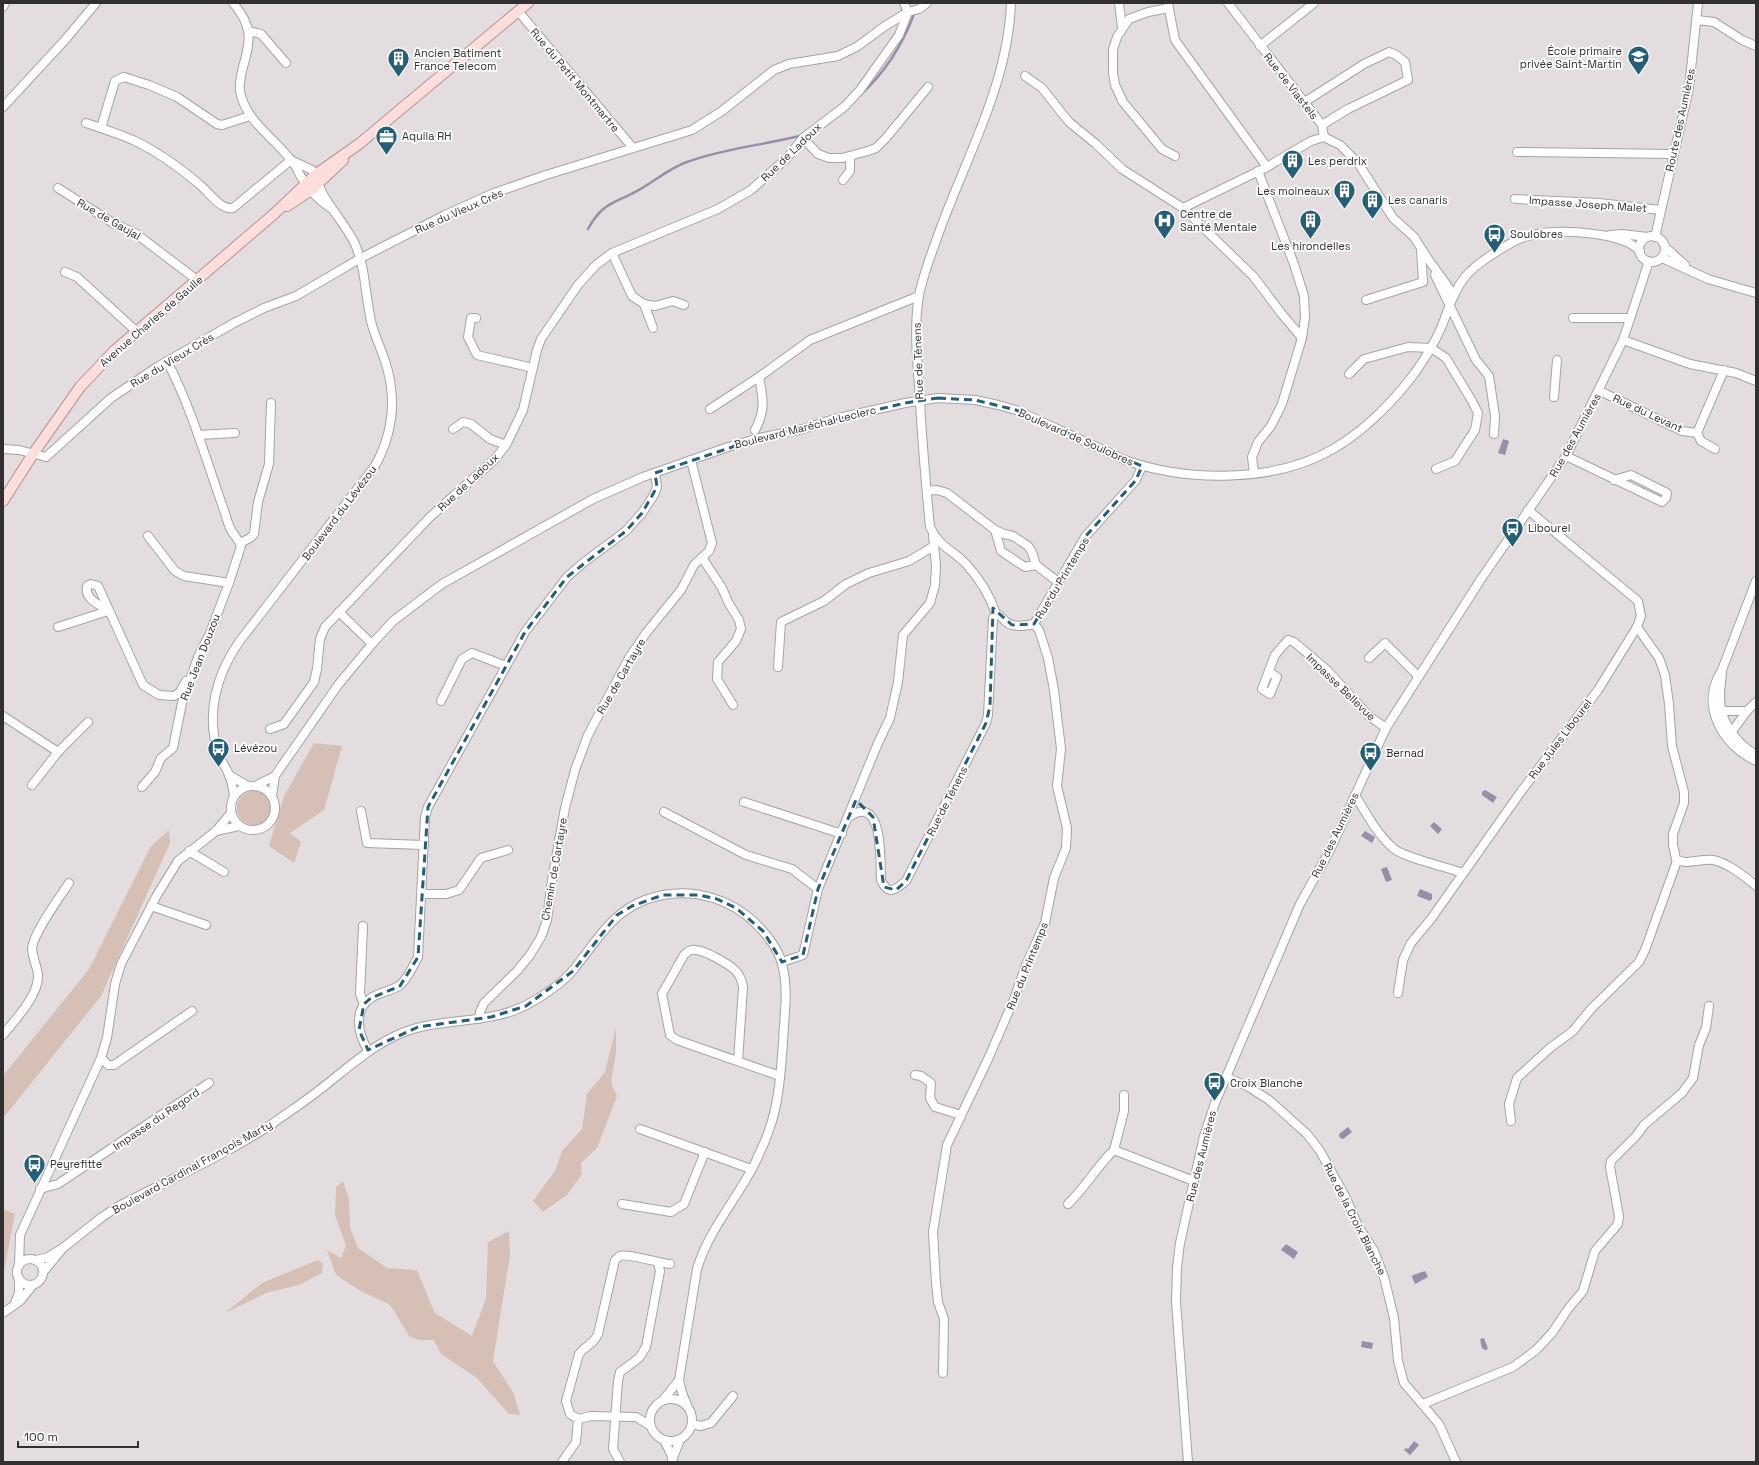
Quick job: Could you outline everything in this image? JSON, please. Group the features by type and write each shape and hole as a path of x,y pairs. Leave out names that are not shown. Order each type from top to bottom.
{"main road":[{"name":"Avenue Charles de Gaulle","path":"274,214 301,198 324,168 359,144 528,3"},
{"name":"Avenue Charles de Gaulle","path":"3,501 33,454 80,387 114,351 274,214 312,183 335,169 359,144"}],"street":[{"path":"3,7 6,3"},
{"path":"3,107 65,40 96,3"},
{"path":"233,3 244,19 249,31 249,43 241,77 240,90 242,103 250,116 291,160 312,170 312,183"},
{"path":"904,3 908,12"},
{"name":"Rue du Vieux Crès","path":"33,454 46,457 111,398 166,361 264,308 296,296 361,258 445,215 494,193 692,130 722,111 774,70 789,64 838,56 858,46 885,26 908,12 919,9 927,3"},
{"name":"Rue de Ténens","path":"782,962 802,955 818,889 856,800 878,743 890,718 898,682 903,635 930,603 935,585 936,565 933,535 930,527 915,330 919,296 926,269 947,210 985,118 1000,74 1010,28 1011,3"},
{"path":"1120,3 1122,28"},
{"name":"Rue de Viastels","path":"1228,3 1322,126 1324,137"},
{"path":"1260,46 1314,3"},
{"name":"Route des Aumières","path":"1651,237 1660,210 1689,88 1698,3"},
{"path":"1175,156 1162,149 1123,102 1115,85 1113,73 1113,49 1117,37 1129,19 1168,6 1174,40 1267,167"},
{"name":"Rue du Petit Montmartre","path":"518,11 633,148"},
{"name":"Rue de Ladoux","path":"270,729 284,724 311,687 317,669 320,639 325,627 430,517 495,458 506,445 522,410 537,350 555,318 578,285 596,265 612,253 718,209 751,190 787,158 803,138 844,106 860,90 899,35 908,12"},
{"path":"1697,20 1714,22 1742,40 1756,46"},
{"path":"249,31 261,34 286,63"},
{"path":"1304,103 1364,64 1389,52 1405,62 1408,80 1348,109 1322,126"},
{"path":"1025,76 1033,80 1042,88 1069,122 1096,144 1122,169 1183,208 1254,277 1302,338"},
{"path":"101,128 115,81 124,77 149,85 177,97 217,124 222,125 250,116"},
{"path":"803,138 818,154 829,158 850,156 876,148 928,87"},
{"path":"86,124 136,141 189,176 209,193 221,206 227,209 233,208 291,160"},
{"path":"1183,208 1267,167 1311,141 1324,137 1340,145 1358,163 1393,218 1414,237 1454,295"},
{"path":"1517,152 1674,154"},
{"path":"843,180 850,171 850,156"},
{"name":"Boulevard du Lévézou","path":"234,796 229,775 224,768 218,753 214,735 214,702 222,670 239,642 375,466 386,444 390,428 393,395 386,361 372,326 361,258 343,222 312,183 291,160"},
{"path":"1254,474 1252,457 1258,442 1271,426 1282,404 1302,338 1305,318 1304,296 1294,264 1258,171"},
{"name":"Rue de Gaujal","path":"58,188 113,222 135,233 197,280"},
{"name":"Impasse Joseph Malet","path":"1516,199 1599,203 1660,210"},
{"name":"Boulevard de Soulobres","path":"920,400 938,398 959,399 998,405 1016,410 1125,460 1142,466 1195,475 1254,474 1291,466 1333,450 1367,424 1389,403 1414,374 1431,348 1454,295 1465,276 1474,268 1513,242 1527,236 1555,232 1605,235 1622,234 1651,237"},
{"name":"Boulevard de Soulobres","path":"1605,235 1629,243 1640,251"},
{"path":"1665,247 1662,258 1656,261 1649,261 1643,258 1640,251 1641,243 1651,237 1662,240 1665,247 1691,271"},
{"path":"1366,300 1423,282 1422,249"},
{"path":"612,253 632,296 644,304 655,306 673,301 684,305"},
{"path":"1662,258 1708,279 1756,294"},
{"path":"1428,259 1449,306 1476,360 1489,376 1495,416 1494,434"},
{"name":"Rue des Aumières","path":"1188,1462 1176,1302 1177,1267 1180,1243 1204,1136 1226,1077 1246,1034 1300,904 1330,850 1386,728 1418,676 1528,510 1566,456 1600,391 1624,340 1649,261"},
{"path":"65,272 77,277 136,331"},
{"path":"710,409 759,377 810,340 919,296"},
{"path":"644,304 653,328"},
{"path":"476,318 471,318 468,337 477,355 533,368"},
{"path":"1573,318 1630,318"},
{"path":"1624,340 1690,364 1736,373 1756,381"},
{"path":"1349,374 1364,359 1408,347 1431,348 1446,358 1472,401 1478,414 1475,430 1455,462 1436,469"},
{"path":"1554,397 1557,360"},
{"path":"166,361 175,377 198,435 232,533 240,543 250,538 254,534 258,502 269,464 271,403"},
{"name":"Rue du Levant","path":"1714,449 1701,441 1697,433 1724,370"},
{"path":"755,430 760,420 764,404 759,377"},
{"name":"Rue du Levant","path":"1600,391 1682,431 1697,433"},
{"name":"Boulevard Maréchal Leclerc","path":"691,460 759,438 802,429 834,419 920,400"},
{"path":"453,429 463,422 471,424 490,440 506,445"},
{"path":"198,435 235,433"},
{"path":"3,449 19,450 33,454"},
{"path":"1566,456 1614,480 1662,502 1666,498 1667,493 1631,475 1614,480"},
{"path":"272,796 275,776 338,685 393,621 442,584 593,499 617,487 691,460"},
{"name":"Rue de Cartayre","path":"575,770 588,735 630,658 646,633 681,590 694,565 703,559 709,551 712,543 691,460"},
{"name":"Rue du Printemps","path":"943,1372 944,1318 938,1302 933,1232 947,1145 989,1057 1014,999 1026,965 1046,923 1054,878 1066,848 1067,828 1058,786 1061,749 1054,690 1048,658 1038,630 1034,624 1085,537 1136,480 1142,466"},
{"path":"368,1050 359,1030 359,1015 364,1004 371,998 400,986 418,957 425,817 428,807 525,632 567,577 582,563 626,531 642,513 654,495 657,487 655,473"},
{"path":"927,491 937,490 947,493 995,530 1013,536 1028,546 1032,552 1036,565 1058,582"},
{"name":"Rue Jules Libourel","path":"1398,993 1403,960 1406,951 1431,919 1596,692 1637,627 1641,616 1638,602 1528,510"},
{"path":"995,530 1001,551 1025,567 1036,565"},
{"path":"933,535 942,545 966,563 984,588 996,614 1000,615 1012,625 1024,626 1034,624"},
{"path":"148,536 175,571 184,576 229,583"},
{"name":"Rue Jean Douzou","path":"142,787 155,772 161,758 173,748 182,703 198,657 210,633 240,553 240,543"},
{"path":"778,667 781,622 824,601 846,584 869,573 909,561 934,546"},
{"path":"703,559 722,588 728,602 739,620 741,629 736,641 718,662 717,680 733,705"},
{"path":"1756,581 1722,670 1716,679 1712,694 1715,713 1720,727 1728,741 1743,755 1756,761"},
{"path":"58,627 108,610 143,685 154,692 168,697 174,696 180,692 198,657"},
{"path":"339,612 372,644"},
{"name":"Rue de Ténens","path":"856,800 873,817 877,828 881,880 884,887 889,890 896,890 906,881 986,723 990,706 993,618 996,614"},
{"path":"1511,1121 1510,1104 1517,1078 1550,1048 1573,1030 1591,1009 1639,962 1645,950 1677,861 1674,849 1674,834 1684,803 1684,792 1672,746 1665,675 1659,658 1637,627"},
{"name":"Impasse Bellevue","path":"1269,672 1275,655 1283,645 1288,640 1294,642 1327,670 1369,716 1386,728"},
{"path":"1369,658 1385,643 1418,676"},
{"path":"441,701 462,659 467,655 472,653 506,666"},
{"path":"1722,670 1720,696 1721,711 1731,733 1742,745 1756,755"},
{"path":"1731,733 1747,711 1756,702"},
{"path":"1721,711 1747,711"},
{"path":"3,716 58,752"},
{"path":"32,785 58,752 88,722"},
{"name":"Chemin de Cartayre","path":"479,1019 484,1003 517,971 530,955 541,937 547,920 561,828 575,770"},
{"path":"216,831 239,826 251,831 264,828 269,824 275,813 272,796 264,788 252,786 229,775"},
{"path":"11,1308 19,1293 19,1279 17,1272 19,1265 20,1235 101,1058 107,1038 115,984 121,964 166,877 178,861 216,831 231,813 234,796 243,788 252,786 275,776"},
{"path":"1355,795 1381,836 1394,849 1406,855 1463,873"},
{"path":"744,802 842,834"},
{"path":"849,817 857,811 866,811"},
{"path":"361,812 368,843 424,845"},
{"path":"664,812 746,855 792,869 818,889"},
{"path":"231,813 239,826"},
{"path":"422,894 453,893 459,890 481,858 508,850"},
{"path":"189,851 224,872"},
{"path":"1677,861 1686,862 1703,859 1718,861 1756,886"},
{"path":"3,1035 24,1010 32,995 38,975 32,948 37,934 69,883"},
{"name":"Boulevard Cardinal François Marty","path":"34,1259 48,1257 63,1248 102,1217 119,1206 228,1149 268,1126 317,1092 368,1050 397,1035 418,1027 440,1022 479,1019 504,1014 526,1006 547,993 573,971 606,926 617,915 639,902 663,895 679,893 699,895 717,899 736,908 763,930 782,962 786,980 786,996 780,1076 770,1128 751,1169 702,1252 697,1269 679,1380"},
{"path":"151,906 206,925"},
{"path":"363,926 360,994 364,1004"},
{"path":"738,1061 743,987 740,977 735,970 710,955 696,950 689,951 684,955 662,994 670,1035 677,1040 780,1076"},
{"path":"1423,1404 1513,1368 1536,1350 1552,1334 1568,1309 1583,1291 1594,1251 1618,1224 1619,1216 1610,1166 1611,1161 1636,1136 1644,1125 1682,1093 1693,1078 1699,1045 1706,1028 1709,1006"},
{"path":"101,1058 108,1065 114,1065 192,1011"},
{"path":"915,1075 921,1076 931,1083 930,1098 935,1108 961,1115"},
{"name":"Rue de la Croix Blanche","path":"1226,1077 1247,1086 1269,1100 1307,1134 1320,1151 1346,1198 1358,1226 1374,1251 1384,1277 1394,1318 1401,1372 1408,1388 1439,1424 1456,1462"},
{"name":"Impasse du Regord","path":"40,1189 58,1184 209,1083"},
{"path":"1068,1204 1083,1189 1101,1162 1114,1150 1124,1111 1124,1095"},
{"path":"640,1129 751,1169"},
{"path":"1114,1150 1194,1181"},
{"path":"622,1204 671,1212 684,1204 705,1152"},
{"path":"3,1313 11,1308 33,1285 42,1279 44,1271 43,1267 19,1245"},
{"name":"Boulevard Cardinal François Marty","path":"44,1271 63,1248"},
{"path":"651,1426 636,1417 591,1416 578,1419 570,1414 566,1401 579,1354 583,1349 594,1342 598,1334 615,1260 620,1256 626,1256 670,1264"},
{"path":"19,1265 22,1262 34,1259"},
{"path":"620,1462 613,1449 618,1381 620,1372 639,1358 646,1347 660,1271 658,1263"},
{"path":"19,1279 25,1284 33,1285"},
{"path":"636,1417 662,1400 670,1393 679,1380"},
{"path":"673,1461 680,1440 690,1431 693,1417 682,1393 679,1380"},
{"path":"692,1424 701,1426 711,1423 733,1396"},
{"path":"662,1400 675,1399 687,1405"},
{"path":"655,1406 651,1412 651,1426 653,1432 664,1440 680,1440"},
{"path":"562,1462 576,1442 578,1419"},
{"path":"664,1440 673,1461"}],"highlighted area":[{"path":"938,398 975,400 1016,410 1142,466 1136,480 1085,537 1034,624 1012,625 993,608 990,706 986,723 906,881 896,890 884,887 873,817 856,800 818,889 803,955 782,962 763,931 736,908 717,899 699,895 663,895 632,906 617,915 573,971 526,1006 491,1017 418,1027 368,1050 359,1030 364,1004 371,998 400,986 418,957 428,807 525,632 567,577 626,531 642,513 657,487 655,473 759,438 905,403"}],"shaded area":[{"path":"1503,439 1509,441 1505,455 1498,453"},
{"path":"314,743 342,746 324,810 290,833 301,842 294,863 269,846 284,796"},
{"path":"1485,790 1497,797 1493,803 1482,795 1482,792"},
{"path":"254,791 266,796 271,808 266,820 254,825 242,820 237,808 242,796"},
{"path":"1434,822 1442,829 1438,834 1430,826"},
{"path":"169,830 170,843 101,996 4,1117 3,1146 3,1076 89,969 151,846"},
{"path":"1365,831 1375,837 1372,843 1361,836"},
{"path":"1387,867 1392,880 1386,882 1381,869"},
{"path":"1420,889 1432,894 1432,899 1430,901 1417,896"},
{"path":"616,1028 616,1053 611,1083 617,1096 597,1148 581,1163 582,1174 568,1194 543,1212 533,1201 555,1171 562,1151 582,1129 587,1094 605,1072"},
{"path":"1348,1127 1352,1132 1343,1139 1340,1138 1339,1134"},
{"path":"343,1181 349,1199 350,1228 358,1248 387,1268 417,1270 435,1313 472,1336 486,1298 488,1242 509,1231 510,1255 493,1361 514,1394 520,1415 509,1414 477,1378 441,1354 434,1340 419,1340 410,1337 390,1305 359,1290 336,1275 327,1250 341,1258 346,1246 335,1215 336,1187"},
{"path":"3,1209 15,1214 3,1275"},
{"path":"1286,1244 1298,1252 1294,1259 1281,1250"},
{"path":"318,1260 323,1264 322,1273 299,1285 266,1293 225,1313 262,1283"},
{"path":"1425,1271 1428,1277 1415,1284 1412,1277 1413,1275"},
{"path":"1484,1338 1488,1349 1485,1350 1482,1348 1480,1339"},
{"path":"1362,1341 1373,1343 1372,1349 1361,1347"},
{"path":"1414,1441 1419,1445 1410,1455 1404,1450 1406,1448 1408,1449"}],"waterway":[{"path":"859,96 877,78 892,58 904,37 914,14"},
{"path":"588,229 593,220 603,209 637,191 680,165 716,153 803,135"}],"place":[{"name":"École primaire privée Saint-Martin","path":"1638,76"},
{"name":"Ancien Batiment France Telecom","path":"399,78"},
{"name":"Aquila RH","path":"387,156"},
{"name":"Les perdrix","path":"1293,180"},
{"name":"Les moineaux","path":"1345,210"},
{"name":"Les canaris","path":"1372,220"},
{"name":"Centre de Santé Mentale","path":"1164,240"},
{"name":"Les hirondelles","path":"1311,240"},
{"name":"Soulobres","path":"1494,254"},
{"name":"Libourel","path":"1512,548"},
{"name":"Lévézou","path":"218,768"},
{"name":"Bernad","path":"1371,772"},
{"name":"Croix Blanche","path":"1215,1102"},
{"name":"Peyrefitte","path":"34,1184"}]}
